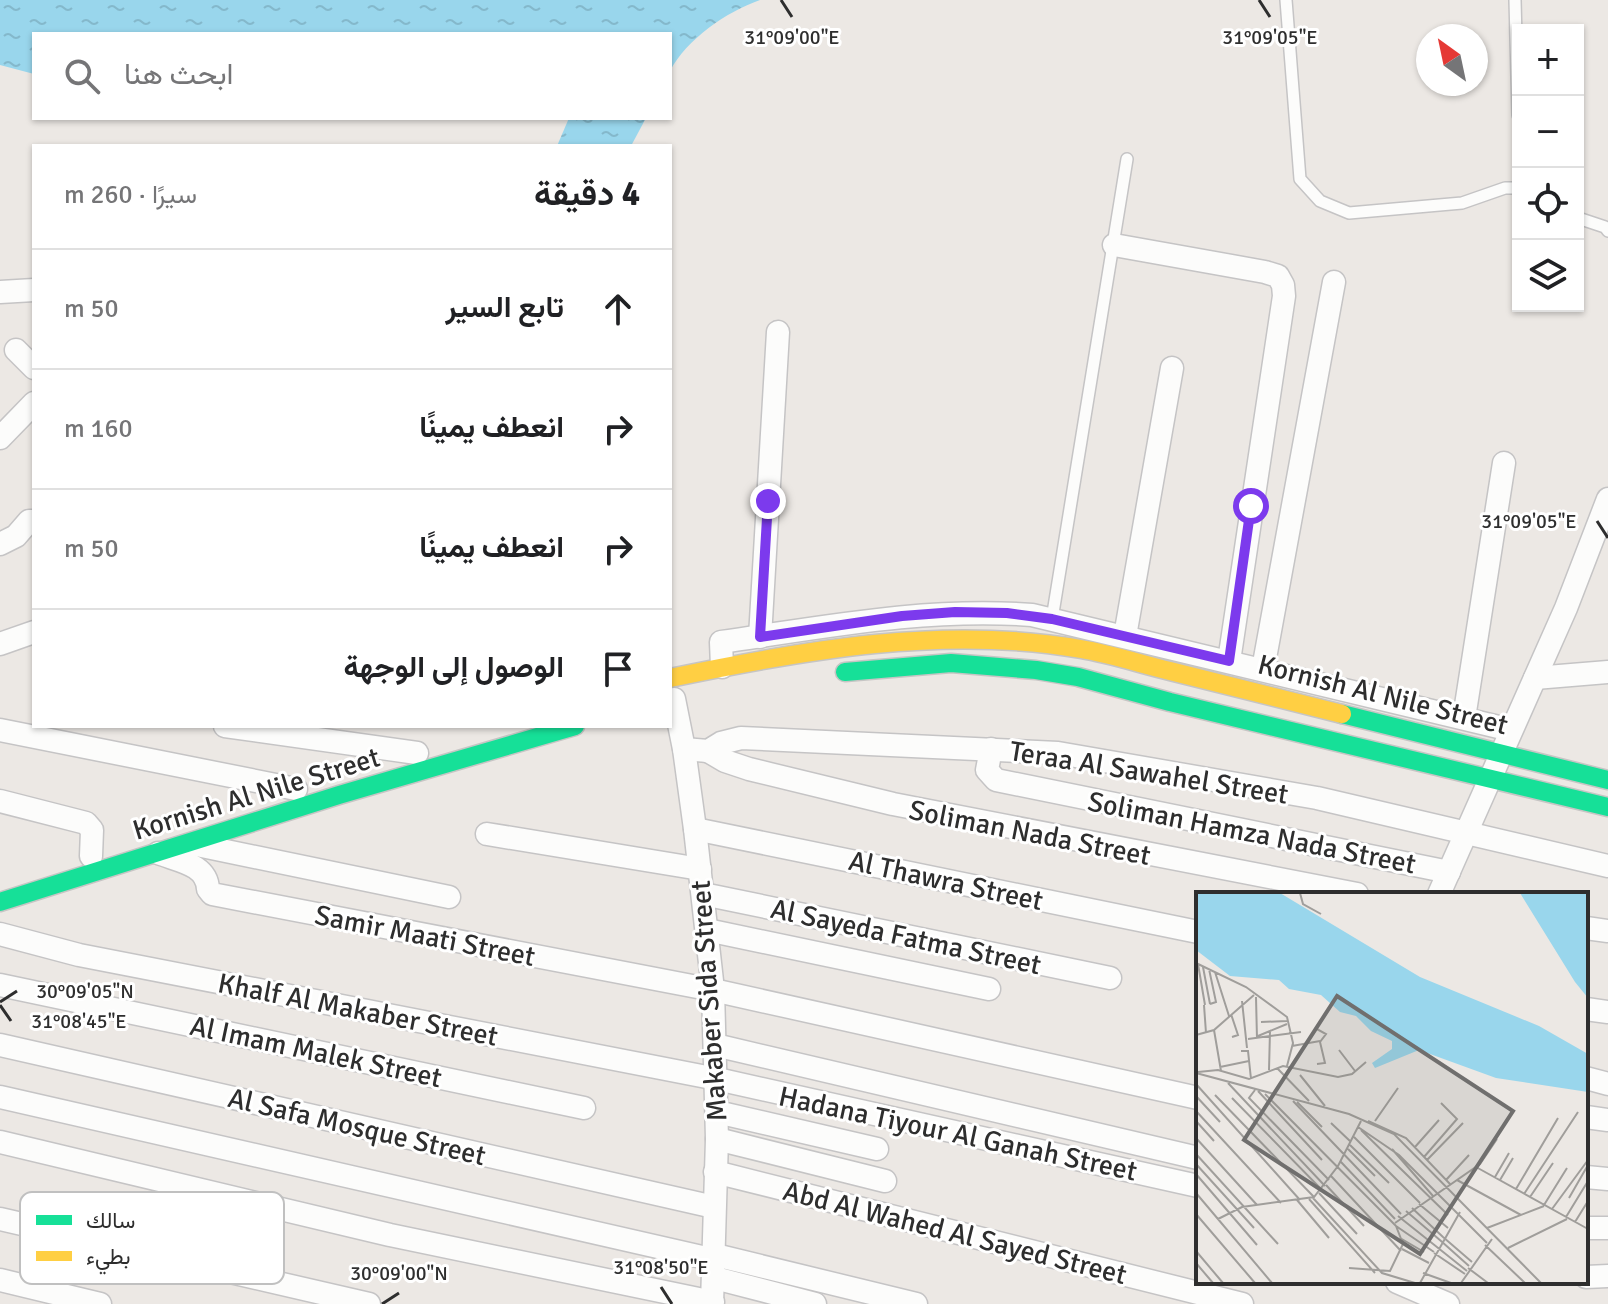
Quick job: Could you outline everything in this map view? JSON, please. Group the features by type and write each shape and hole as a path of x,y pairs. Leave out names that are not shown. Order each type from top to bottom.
{"main road":[{"name":"Kornish Al Nile Street","path":"675,693 722,667 799,654 907,639 1012,639 1082,649 1608,780"},
{"path":"907,639 910,666"},
{"name":"Kornish Al Nile Street","path":"821,675 910,666 994,665 1078,677 1608,807"},
{"name":"Kornish Al Nile Street","path":"0,902 568,728"},
{"name":"Kornish Al Nile Street","path":"0,884 423,751"}],"street":[{"path":"1114,245 1265,272 1278,276 1283,285 1284,296 1229,661"},
{"path":"1263,669 1334,282"},
{"path":"0,292 32,290"},
{"path":"760,637 778,332"},
{"path":"16,350 32,366"},
{"path":"1125,636 1172,368"},
{"path":"0,438 32,405"},
{"path":"1464,718 1504,463"},
{"path":"1440,892 1504,753 1511,730 1606,510"},
{"path":"0,544 16,536 32,521"},
{"path":"722,667 721,642 902,616 1007,613 1052,619 1511,730"},
{"path":"0,644 32,633"},
{"path":"1535,678 1608,672"},
{"name":"Makaber Sida Street","path":"675,693 695,829 713,990 717,1139 712,1303"},
{"path":"241,728 423,751"},
{"path":"0,730 296,789"},
{"name":"Teraa Al Sawahel Street","path":"684,749 708,751 721,743 741,738 1058,753 1271,790 1608,866"},
{"name":"Soliman Hamza Nada Street","path":"991,749 987,770 996,780 1449,872"},
{"name":"Soliman Nada Street","path":"708,751 749,769 893,804 1347,892"},
{"path":"0,801 86,823 92,830 91,856"},
{"name":"Al Thawra Street","path":"695,829 1196,932"},
{"path":"487,834 700,869"},
{"path":"188,843 449,897"},
{"name":"Samir Maati Street","path":"157,852 200,869 208,878 208,889 212,894 713,990"},
{"name":"Al Sayeda Fatma Street","path":"703,894 1110,978"},
{"path":"1588,928 1608,931"},
{"path":"707,930 989,989"},
{"name":"Khalf Al Makaber Street","path":"0,934 79,955 717,1079"},
{"name":"Al Imam Malek Street","path":"0,985 584,1108"},
{"path":"713,990 1196,1098"},
{"path":"1588,1009 1608,1012"},
{"name":"Al Safa Mosque Street","path":"0,1045 714,1207"},
{"path":"715,1045 1196,1158"},
{"name":"Hadana Tiyour Al Ganah Street","path":"717,1079 1196,1186"},
{"path":"1588,1079 1608,1084"},
{"path":"0,1097 715,1265 916,1304"},
{"path":"717,1112 877,1149"},
{"path":"1588,1117 1608,1120"},
{"path":"717,1139 885,1181"},
{"path":"0,1142 210,1192"},
{"name":"Abd Al Wahed Al Sayed Street","path":"715,1172 1242,1304"},
{"path":"1588,1177 1608,1179"},
{"path":"284,1210 712,1303"},
{"path":"0,1219 20,1224"},
{"path":"715,1265 815,1304"},
{"path":"1588,1277 1608,1276"},
{"path":"0,1280 100,1304"},
{"path":"282,1284 369,1304"},
{"path":"1411,1284 1448,1304"}],"lane":[{"path":"1286,0 1300,179 1320,201 1349,213 1462,203 1512,188"},
{"path":"1515,0 1518,96"},
{"path":"1052,619 1127,159"},
{"path":"1584,220 1607,228"}],"water":[{"path":"0,0 760,0 709,28 686,48 672,68 672,32 32,32 32,73 0,65"},
{"path":"568,120 645,120 632,144 558,144"}],"traffic: fast":[{"path":"845,672 951,663 1078,677 1608,807"},
{"path":"1342,714 1608,780"},
{"path":"0,902 339,795 568,728"}],"traffic: slow":[{"path":"672,678 823,650 927,640 978,639 1081,649 1342,714"}],"route":[{"path":"768,501 760,637 902,616 955,612 1007,613 1052,619 1229,661 1251,506"}]}
